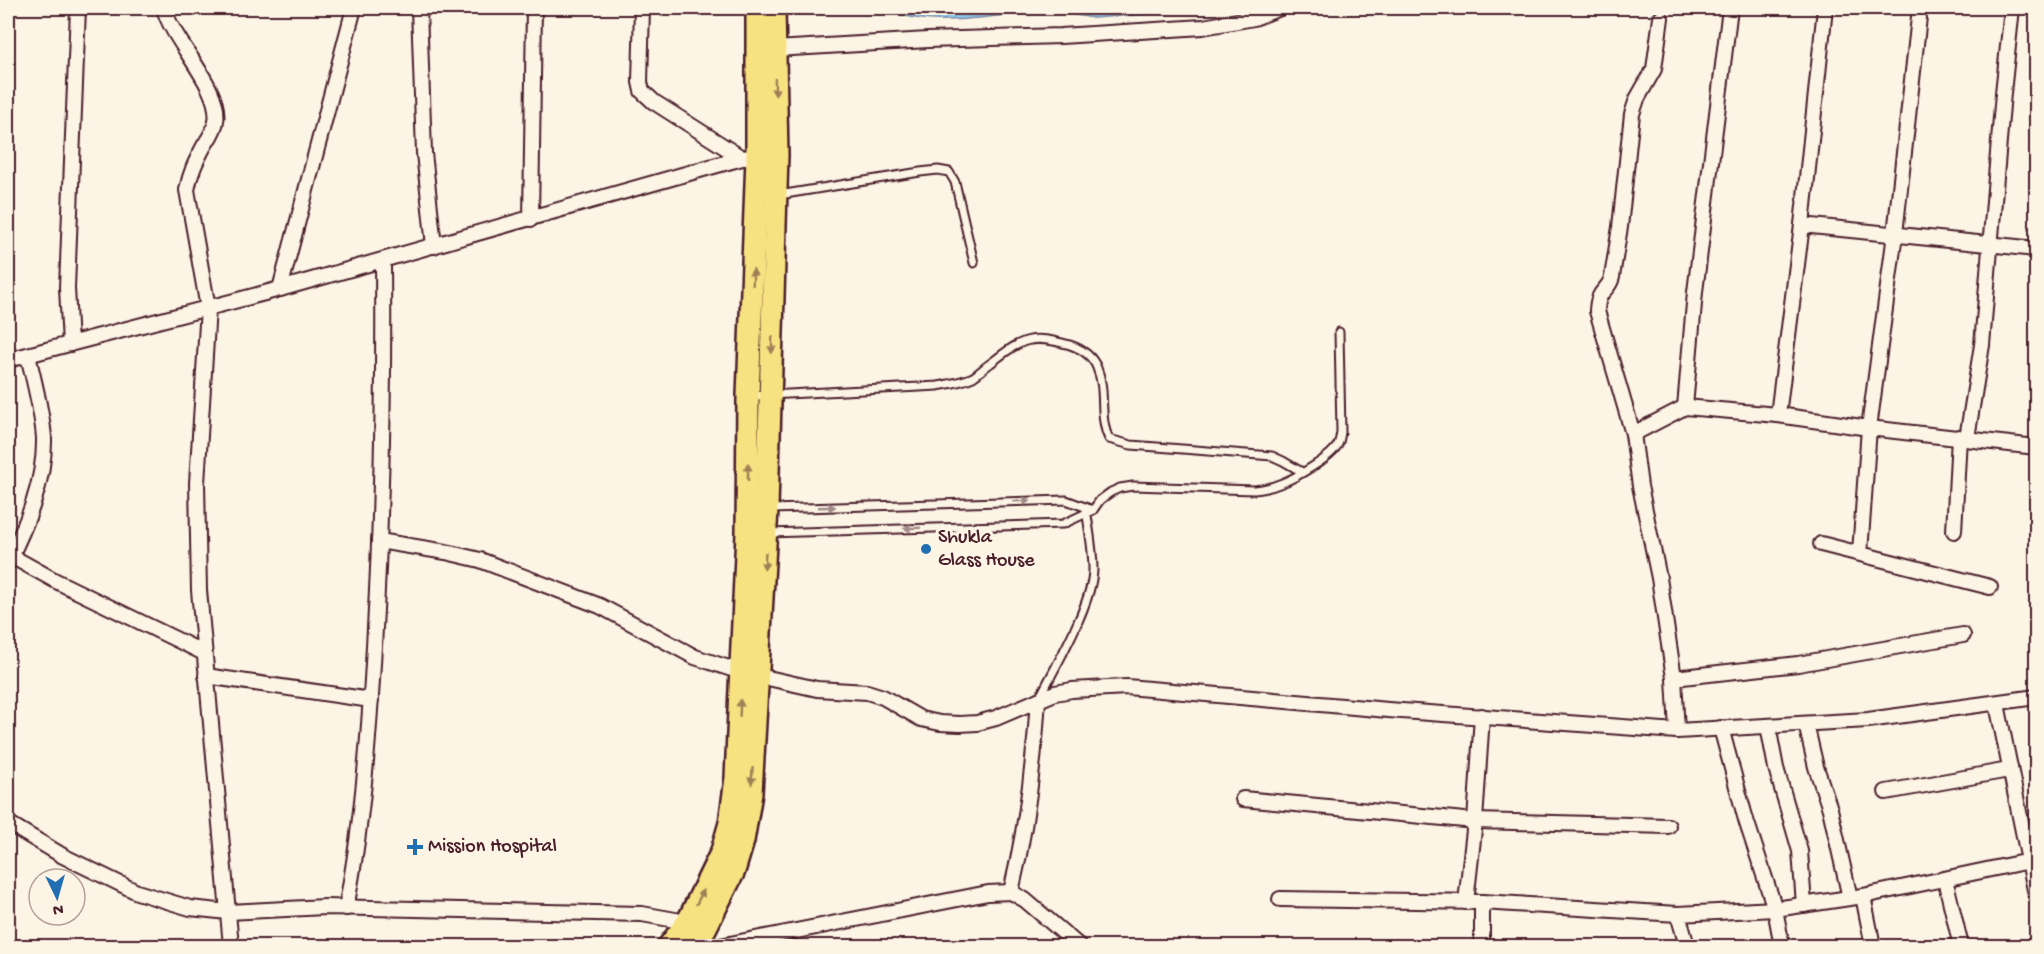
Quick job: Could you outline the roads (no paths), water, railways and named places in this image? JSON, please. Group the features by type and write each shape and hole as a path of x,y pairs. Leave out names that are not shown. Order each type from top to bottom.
{"main road":[{"path":"670,946 695,932 734,871 743,841 751,793 750,674 757,509 748,396 758,156 757,8"},
{"path":"757,509 770,395 776,196 758,156 775,49 774,8"}],"street":[{"path":"70,344 67,288 78,8"},
{"path":"164,8 171,27 210,91 216,106 217,120 214,129 189,175 187,190 208,308 197,483 199,590 231,946"},
{"path":"280,289 354,8"},
{"path":"419,8 424,153 434,246"},
{"path":"531,219 534,8"},
{"path":"642,8 640,82 642,91 654,102 758,156"},
{"path":"775,49 1203,27 1254,18 1280,8"},
{"path":"1686,407 1695,292 1730,8"},
{"path":"1779,415 1825,8"},
{"path":"1860,553 1869,428 1895,234 1920,8"},
{"path":"1954,531 1963,437 1982,345 2012,8"},
{"path":"1661,18 1654,69 1637,99 1632,114 1620,227 1612,276 1610,283 1598,298 1597,311 1633,434 1674,678 1677,730"},
{"path":"8,360 280,289 758,156"},
{"path":"1802,225 2037,249"},
{"path":"346,908 354,868 371,700 379,541 384,364 383,260"},
{"path":"28,355 42,417 43,461 39,486 9,559 204,653"},
{"path":"1633,434 1686,407 1779,415 1869,428 2037,447"},
{"path":"379,541 446,552 490,564 600,606 701,660 817,689 867,692 921,719 940,723 977,723 996,718 1055,693 1127,687 1677,730 1868,720 2037,698"},
{"path":"1821,544 1990,587"},
{"path":"1674,678 1798,664 1963,635"},
{"path":"206,675 371,700"},
{"path":"1011,892 1021,849 1036,739 1038,700"},
{"path":"1997,704 2037,895"},
{"path":"1466,902 1475,821 1482,716"},
{"path":"1806,724 1816,767 1873,946"},
{"path":"1768,726 1776,768 1800,851 1804,905"},
{"path":"1721,728 1746,820 1775,909 1782,946"},
{"path":"1886,792 2009,770"},
{"path":"1243,798 1475,821 1668,826"},
{"path":"8,823 63,856 136,892 190,908 228,912 346,908 642,914 695,932"},
{"path":"1280,899 1482,902 1678,914 1775,909 1804,905 1856,897 2029,861"},
{"path":"1945,879 1961,946"},
{"path":"720,946 988,893 1011,892 1025,900 1079,946"},
{"path":"1482,902 1482,946"},
{"path":"1678,914 1687,946"}],"lane":[{"path":"776,196 920,172 938,170 949,172 955,182 974,263"},
{"path":"757,533 1063,524 1120,488 1133,486 1254,490 1269,488 1302,472 1328,455 1340,442 1339,332"},
{"path":"748,396 938,386 955,383 975,375 1013,346 1029,339 1046,338 1078,348 1091,356 1101,378 1102,418 1109,439 1131,445 1272,456 1302,472"},
{"path":"757,509 1066,500 1088,510"},
{"path":"1038,700 1087,597 1093,572 1088,510"}],"water":[{"path":"890,8 1013,8 1006,15 930,20 914,18"},
{"path":"1037,8 1162,8 1158,13 1093,18"}],"place":[{"name":"Shukla Glass House","path":"926,549"},
{"name":"Mission Hospital","path":"415,847"}]}
